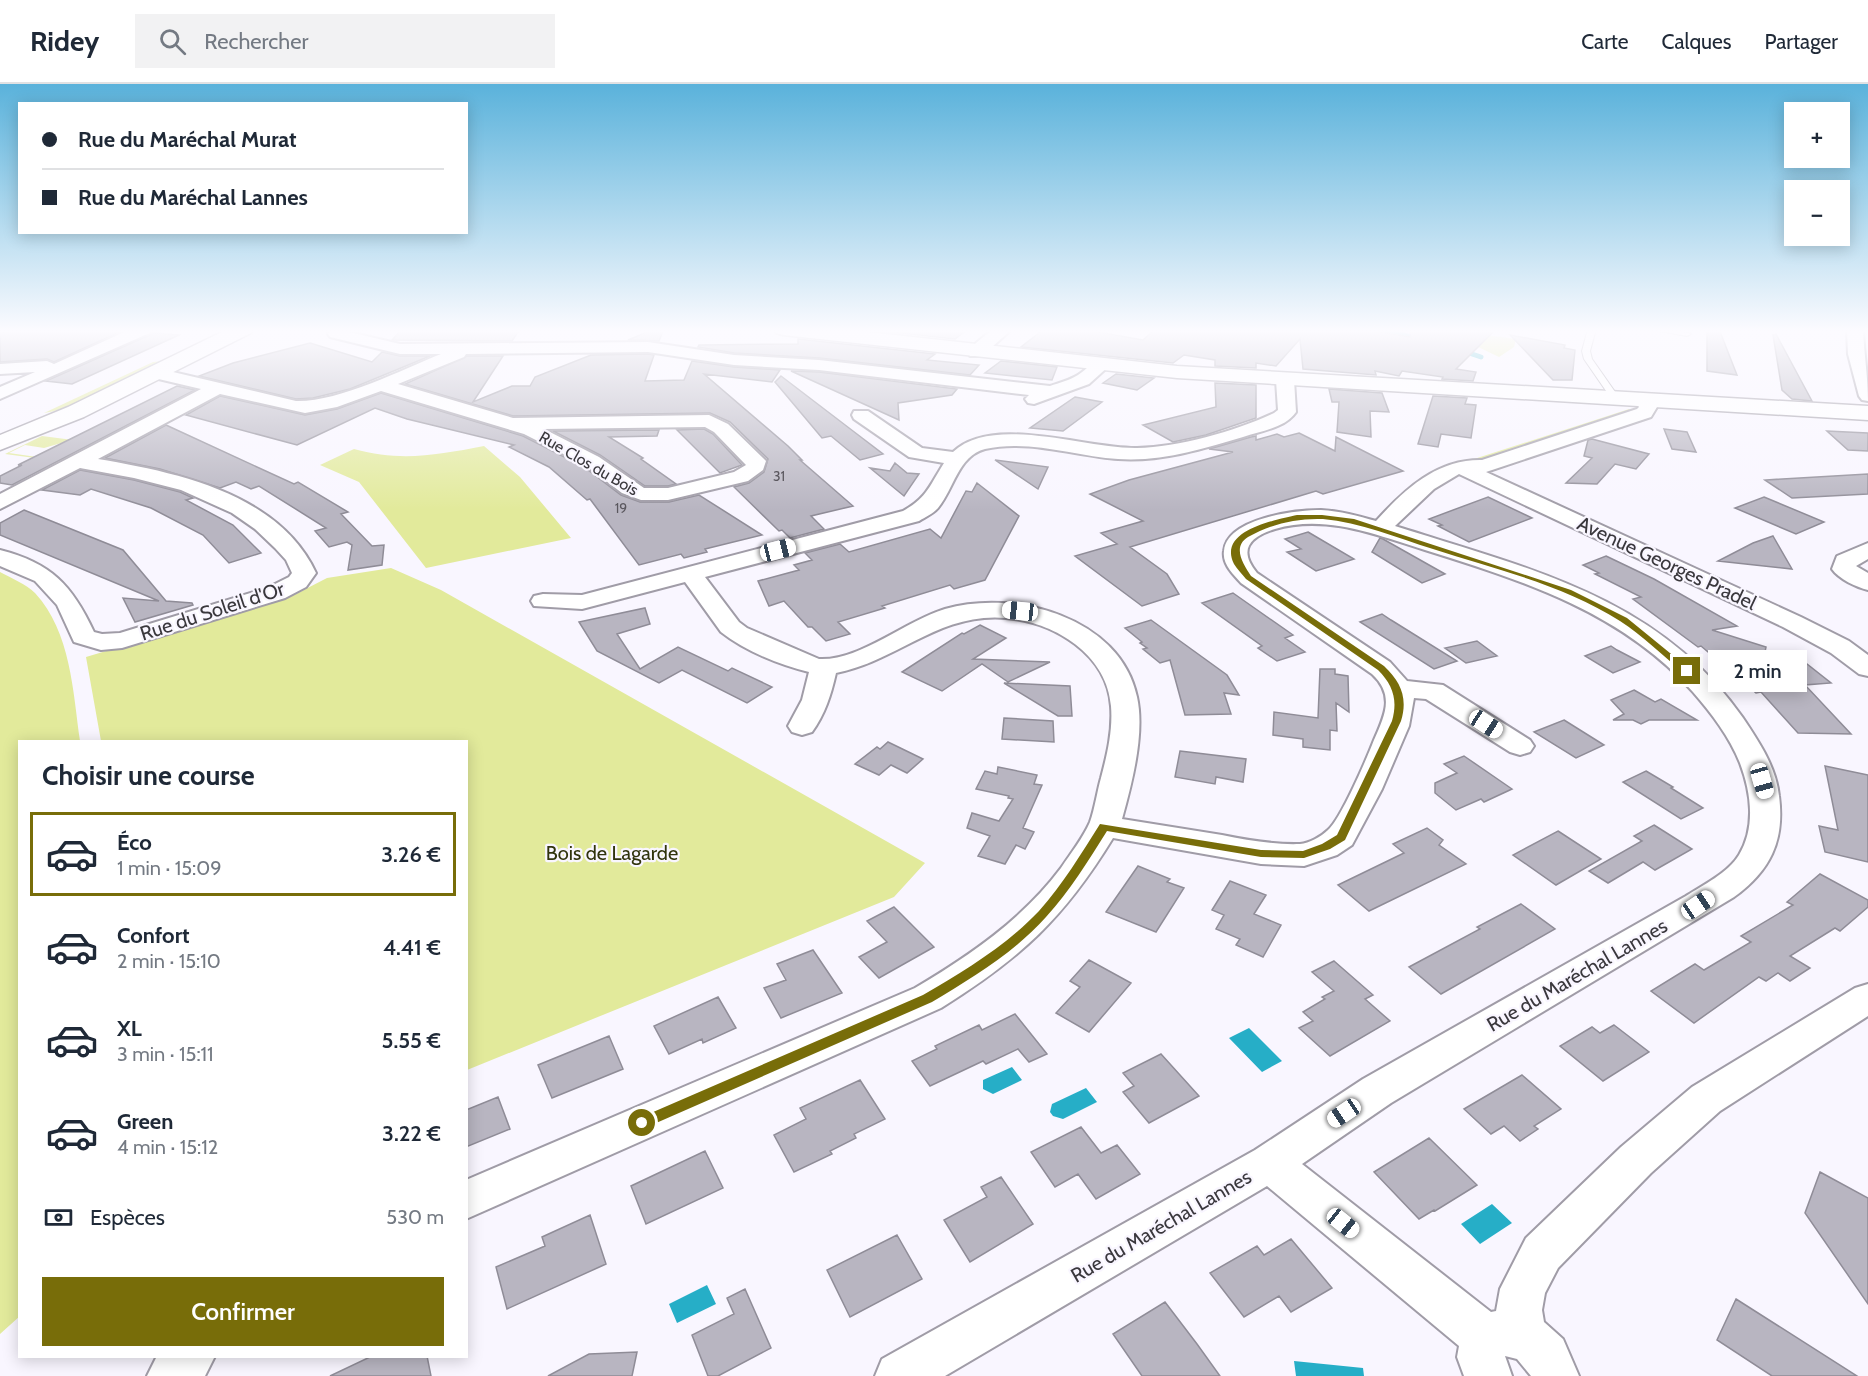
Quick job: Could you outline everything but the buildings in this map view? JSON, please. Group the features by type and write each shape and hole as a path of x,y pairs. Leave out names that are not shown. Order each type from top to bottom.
{"main road":[{"path":"0,443 76,412 123,389"},
{"path":"1444,389 1868,413"}],"street":[{"path":"0,503 189,405 224,390 296,407 311,407 329,404 370,389"},
{"name":"Rue Clos du Bois","path":"396,389 531,430 576,452 606,470 629,489 641,494 668,494 741,477 756,466 756,461 716,424 709,421 513,424"},
{"path":"947,389 953,396 1021,404 1058,389"},
{"path":"543,601 582,602 911,516 931,503 957,459 966,449 992,441 1134,454 1168,450 1281,417 1288,409 1286,389"},
{"path":"1460,467 1463,459 1605,411 1610,399"},
{"path":"1382,529 1400,507 1434,480 1460,467 1484,466 1644,413 1648,407 1644,401"},
{"path":"861,415 916,453 957,459"},
{"name":"Rue du Soleil d'Or","path":"0,557 43,576 68,603 83,637 101,642 122,640 276,593 298,582 304,573 300,561 267,526 221,498 162,479 78,462"},
{"name":"Avenue Georges Pradel","path":"1460,467 1808,630 1840,647 1868,668"},
{"name":"Rue du Maréchal Lannes","path":"900,1376 1270,1163 1377,1091 1698,905 1739,877 1756,857 1765,835 1767,800 1753,756 1725,712 1701,685 1666,652 1624,620 1568,591 1382,529 1351,521 1322,517 1297,517 1277,521 1250,532 1240,539 1235,550 1237,562 1248,578 1368,658 1391,678 1398,688"},
{"path":"1868,550 1845,561 1844,569 1868,583"},
{"path":"468,1199 928,998 965,976 1024,932 1075,874 1104,826 1126,728 1125,716 1122,693 1107,662 1083,638 1052,620 1020,611 993,609 954,614 860,658 824,667 797,659 738,633 730,627 690,573"},
{"path":"802,726 816,700 824,667"},
{"path":"1104,826 1261,854 1304,855 1326,847 1341,837 1349,825 1401,708 1398,688 1433,690 1521,746"},
{"path":"1499,1350 1519,1310 1523,1290 1542,1253 1636,1160 1706,1099 1868,998"},
{"path":"1270,1163 1499,1350 1545,1353 1555,1376"},
{"path":"171,1376 189,1358"}],"lane":[{"path":"1605,389 1610,399"}],"green space":[{"path":"95,389 102,389 69,406 44,413"},
{"path":"1629,409 1633,411 1471,462 1471,460"},
{"path":"42,436 104,444 88,452 81,451 92,445 68,441 44,448 25,445 9,453 37,457 35,458 5,454"},
{"path":"484,446 520,477 571,538 426,568 359,482 320,465 354,449 388,455 419,456"},
{"name":"Bois de Lagarde","path":"391,568 441,590 925,863 894,897 468,1070 468,740 101,740 86,657 294,595 327,578"},
{"path":"0,572 35,593 56,626 68,663 80,740 18,740 18,1318 0,1334"}],"water":[{"path":"1249,1028 1282,1061 1262,1072 1229,1038"},
{"path":"1012,1067 1022,1080 993,1094 983,1089 983,1080"},
{"path":"1086,1088 1097,1102 1063,1119 1053,1116 1050,1112 1052,1104"},
{"path":"1492,1204 1512,1223 1480,1244 1461,1224"},
{"path":"707,1285 716,1304 677,1323 669,1304"},
{"path":"1294,1361 1363,1368 1364,1376 1296,1376"}],"route":[{"path":"642,1123 928,998 965,976 1024,932 1042,914 1075,874 1104,826 1261,854 1304,855 1326,847 1341,837 1349,825 1401,708 1398,688 1391,678 1368,658 1248,578 1237,562 1235,550 1240,539 1262,526 1297,517 1322,517 1351,521 1382,529 1568,591 1624,620 1687,671"}]}
